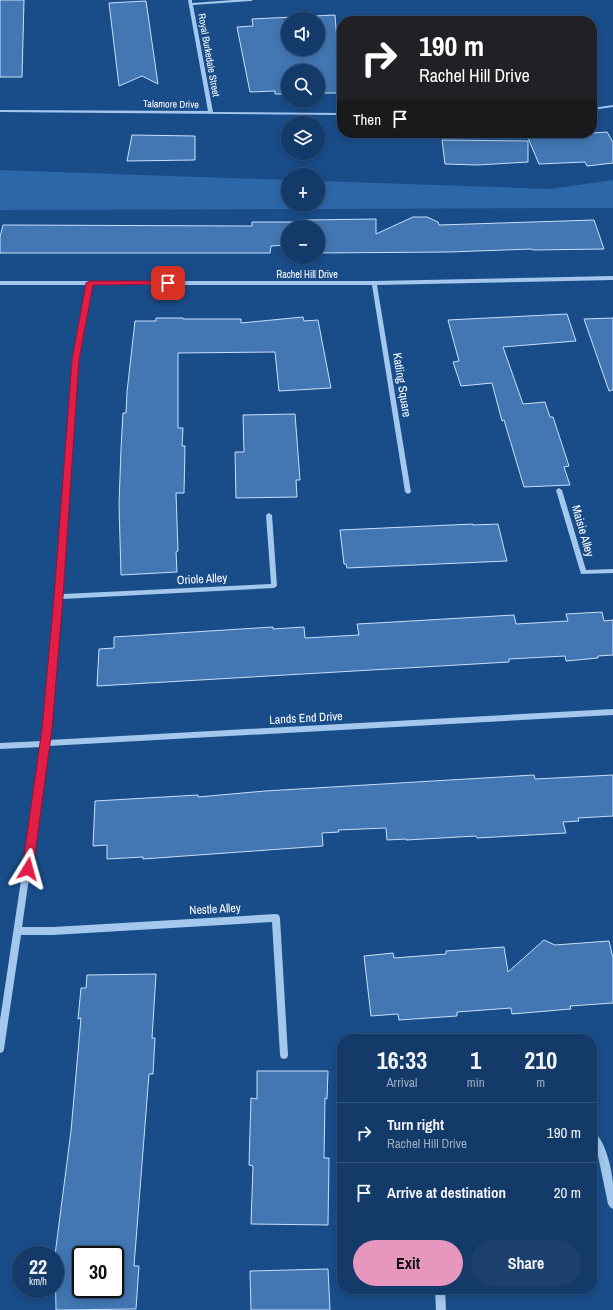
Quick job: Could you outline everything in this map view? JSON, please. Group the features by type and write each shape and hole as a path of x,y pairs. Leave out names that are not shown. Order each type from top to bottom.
{"street":[{"path":"190,2 252,0"},
{"name":"Royal Burkedale Street","path":"190,2 211,113"},
{"path":"597,108 613,106"},
{"name":"Talamore Drive","path":"0,111 337,114"},
{"name":"Rachel Hill Drive","path":"0,283 374,283 613,278"},
{"path":"0,1049 19,931 45,744 59,597 75,360 90,283"},
{"name":"Katling Square","path":"374,283 408,492"},
{"name":"Maisie Alley","path":"559,490 583,572 613,571"},
{"name":"Oriole Alley","path":"59,597 274,586 269,515"},
{"name":"Lands End Drive","path":"0,746 613,712"},
{"name":"Nestle Alley","path":"19,931 53,931 276,918 284,1055"},
{"path":"597,1143 601,1149 613,1204"},
{"path":"440,1294 441,1310"}],"shaded area":[{"path":"0,170 281,180 281,209 0,210"},
{"path":"613,180 613,208 325,209 325,181 551,189"}],"building":[{"path":"0,0 24,0 22,77 0,77"},
{"path":"146,1 158,84 142,76 119,86 109,3"},
{"path":"325,15 335,15 337,41 337,93 325,93 325,64 281,64 281,94 275,94 275,91 250,92 237,27 253,26 252,19 281,18 281,56 325,56"},
{"path":"607,132 613,142 613,163 587,166 585,162 539,164 528,138 597,138 597,133"},
{"path":"132,135 195,136 195,160 127,161"},
{"path":"442,140 528,141 528,162 478,165 445,164"},
{"path":"413,217 427,217 438,222 439,225 594,220 604,249 325,253 325,220 306,220 376,219 376,234"},
{"path":"252,222 281,222 281,245 271,246 270,253 0,253 0,237 3,225 252,226"},
{"path":"567,314 576,341 503,347 523,404 545,402 550,417 553,417 569,466 564,467 570,485 524,487 504,420 502,421 492,383 461,386 453,362 459,361 448,320"},
{"path":"303,317 304,321 318,320 331,388 279,391 275,352 178,353 178,428 183,428 182,446 185,446 184,493 176,493 178,551 176,552 177,572 121,575 119,504 121,449 123,413 126,413 135,321 156,321 156,318 241,319 241,323"},
{"path":"613,318 613,390 609,391 584,319"},
{"path":"295,414 300,480 296,480 297,497 236,498 235,452 244,452 243,415"},
{"path":"498,524 507,561 347,568 346,564 344,564 340,530"},
{"path":"602,612 604,621 613,620 613,655 598,656 598,658 566,661 565,656 509,659 509,662 97,686 99,649 114,648 114,637 273,627 273,629 304,627 305,638 359,635 357,624 514,615 516,624 568,621 566,614"},
{"path":"534,775 535,779 613,775 613,816 578,818 579,821 563,822 566,833 477,838 476,836 387,840 386,828 338,830 339,832 322,833 323,846 143,859 143,857 107,859 107,845 93,846 95,801 198,795 198,797 265,791"},
{"path":"544,940 555,945 609,941 613,958 613,1003 570,1006 571,1009 512,1014 511,1008 457,1012 457,1016 399,1020 398,1014 371,1016 364,956 393,953 394,958 446,954 446,951 504,947 508,972"},
{"path":"156,974 152,1038 155,1038 153,1074 149,1074 134,1266 139,1266 136,1309 56,1310 56,1298 64,1298 64,1246 56,1246 71,1131 81,1018 78,1019 81,988 86,988 87,975"},
{"path":"257,1071 328,1071 327,1099 325,1098 324,1158 329,1158 328,1225 251,1224 253,1166 249,1165 251,1098 257,1099"},
{"path":"328,1269 330,1310 251,1310 250,1271"}],"route":[{"path":"28,869 47,729 59,597 75,360 90,283 168,283"}]}
